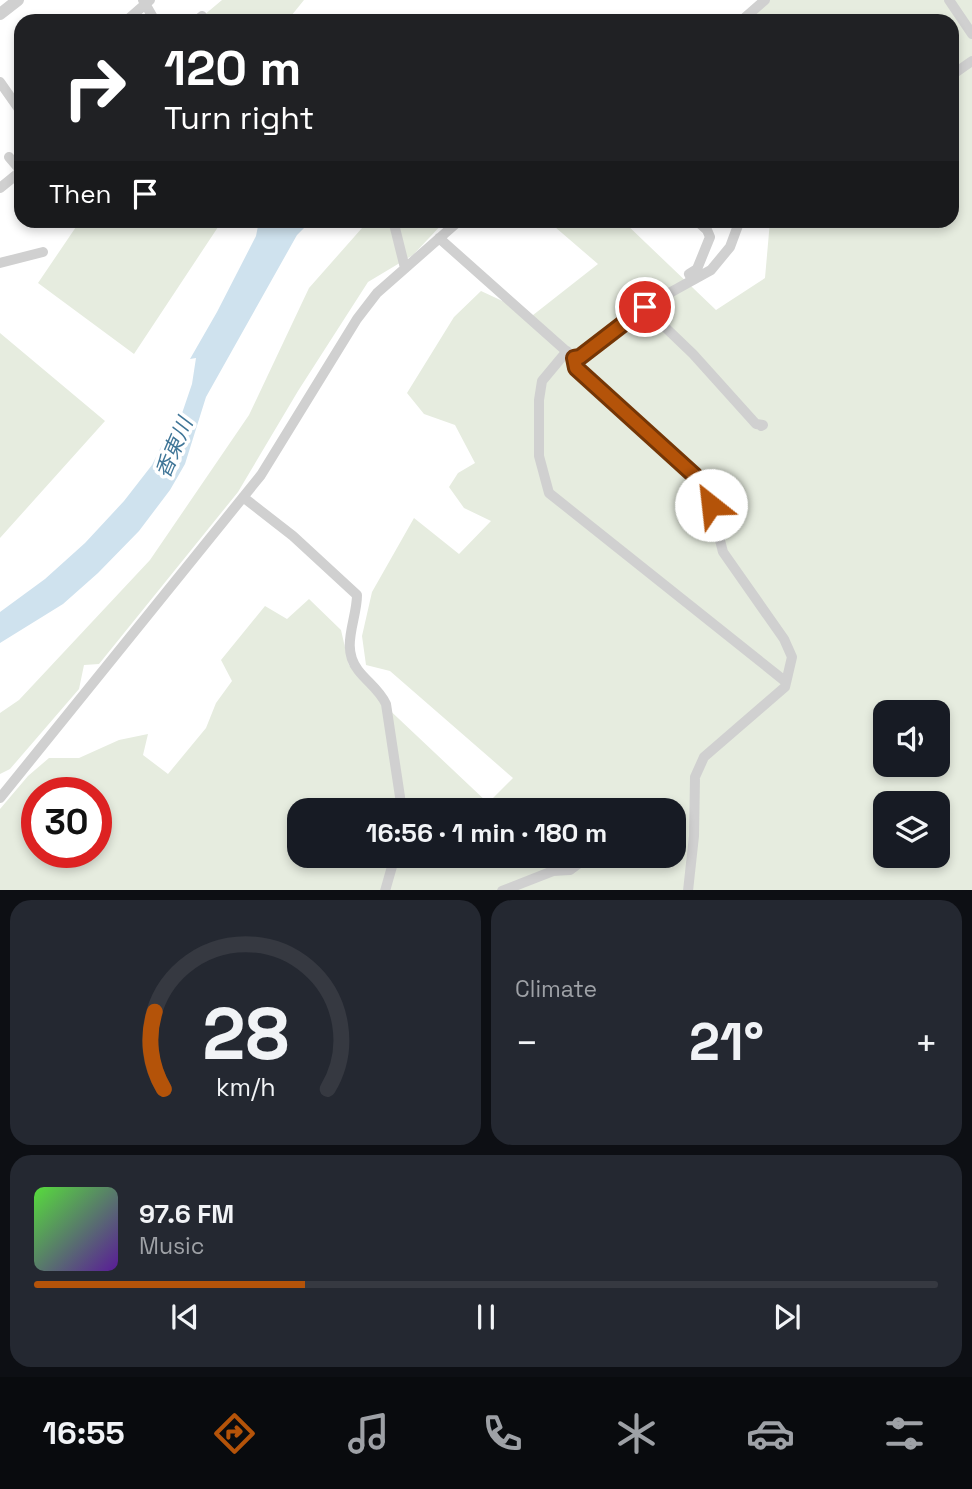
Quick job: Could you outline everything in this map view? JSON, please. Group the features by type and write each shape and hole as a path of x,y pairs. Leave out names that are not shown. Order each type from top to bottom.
{"street":[{"path":"0,14 18,0"},
{"path":"749,14 765,0"},
{"path":"133,14 146,1"},
{"path":"959,15 972,34"},
{"path":"0,82 14,103"},
{"path":"9,157 14,163"},
{"path":"0,188 14,177"},
{"path":"395,228 405,268"},
{"path":"0,798 261,475 357,319 377,293 451,228"},
{"path":"692,281 689,274 696,269 710,237 705,228"},
{"path":"570,355 580,357 645,307 711,270 730,247 737,228"},
{"path":"439,238 570,355 576,368 694,475 711,505 723,552 783,639 792,657 785,687 704,757 695,777 694,836 688,890"},
{"path":"0,263 43,252"},
{"path":"645,307 756,424 763,425 761,426"},
{"path":"570,355 542,381 539,400 539,456 550,493 786,682"},
{"path":"243,497 293,536 357,595 349,641 351,657 357,669 381,693 386,704 400,798"},
{"path":"385,890 392,868"},
{"path":"505,890 553,871 573,868"}],"shaded area":[{"path":"222,0 304,0 293,14 205,14"},
{"path":"767,0 972,0 972,890 0,890 0,809 21,784 21,868 112,868 112,777 28,776 49,758 79,758 119,740 148,734 143,755 168,774 206,728 216,703 232,681 221,660 265,606 287,619 309,599 341,630 349,665 381,702 483,798 287,798 287,868 686,868 686,798 493,798 513,778 390,671 366,665 362,636 372,592 414,518 459,554 491,521 464,508 449,487 458,473 475,463 455,425 424,414 407,393 454,317 481,291 511,305 528,319 598,264 556,228 630,228 716,310 765,278 769,228 959,228 959,14 753,14"},
{"path":"75,228 217,228 134,354 38,283"},
{"path":"362,228 438,228 413,255 368,282 298,391 238,492 99,664 84,665 79,689 10,769 0,774 0,713 19,700 150,560 249,415 309,288"},
{"path":"0,333 105,421 0,538"}],"water":[{"name":"香東川","path":"258,228 304,228 297,235 206,397 185,464 170,490 139,531 98,573 63,604 0,643 0,612 45,579 85,543 124,501 152,465 163,443 171,439 192,384 196,358 190,359 256,236"}],"route":[{"path":"645,307 580,357 574,358 576,368 694,475 711,505"}]}
